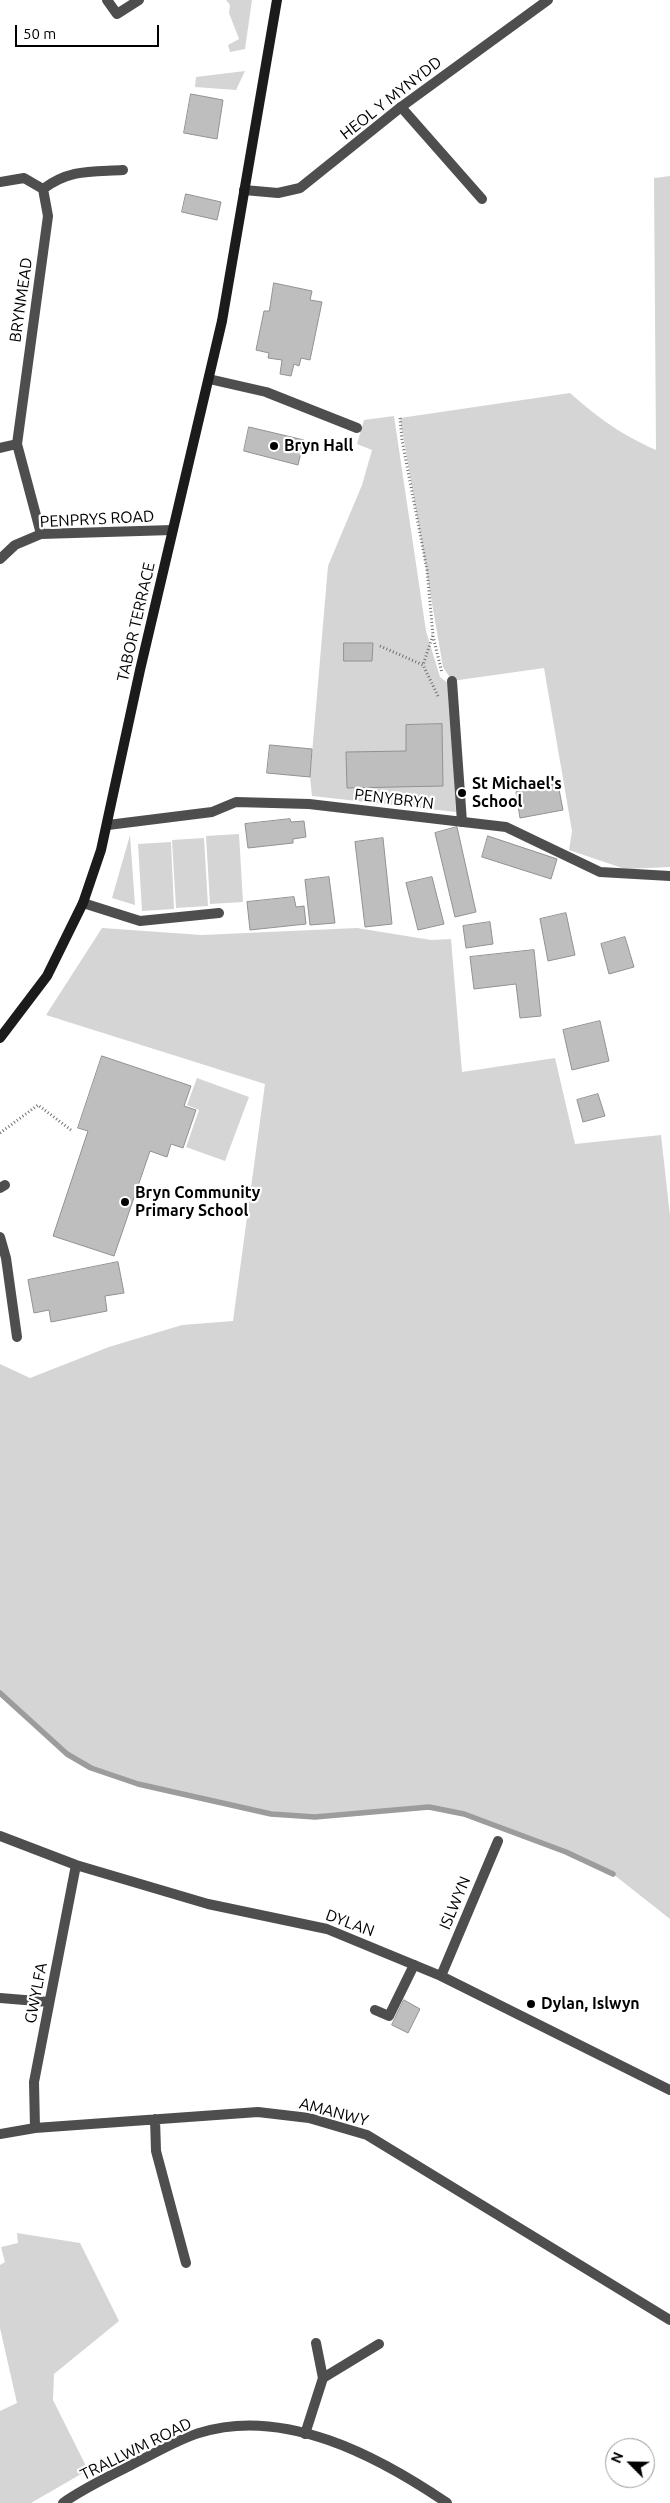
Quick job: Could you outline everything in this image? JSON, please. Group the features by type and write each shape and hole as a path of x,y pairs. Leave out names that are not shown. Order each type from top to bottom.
{"main road":[{"name":"TABOR TERRACE","path":"0,1038 47,976 92,881 108,825 140,670 222,321 277,0"}],"street":[{"path":"107,0 117,14 139,0"},
{"name":"HEOL Y MYNYDD","path":"244,190 278,193 300,188 401,107 547,0"},
{"path":"401,107 482,199"},
{"path":"0,182 24,178 42,189 70,174 123,170"},
{"name":"BRYNMEAD","path":"41,534 17,444 48,216 42,189"},
{"path":"209,379 266,392 357,428"},
{"path":"0,448 17,444"},
{"name":"PENPRYS ROAD","path":"0,559 15,545 41,534 172,530"},
{"path":"452,680 462,822"},
{"name":"PENYBRYN","path":"108,825 212,812 236,802 309,804 506,827 600,872 670,876"},
{"path":"83,903 140,921 219,913"},
{"path":"0,1237 6,1258 17,1337"},
{"name":"DYLAN","path":"0,1836 76,1865 208,1904 327,1929 440,1976 670,2090"},
{"name":"ISLWYN","path":"440,1976 498,1841"},
{"name":"GWYLFA","path":"35,2128 34,2082 76,1865"},
{"path":"375,2010 389,2016 414,1965"},
{"path":"0,1998 49,2002"},
{"name":"AMANWY","path":"0,2134 35,2128 258,2112 309,2118 367,2135 670,2320"},
{"path":"155,2119 156,2151 186,2263"},
{"path":"305,2434 323,2378 316,2343"},
{"path":"323,2378 378,2344"},
{"name":"TRALLWM ROAD","path":"63,2503 116,2473 198,2433 234,2426 274,2427 305,2434 356,2451 447,2503"}],"path":[{"path":"400,418 402,440 427,570 433,635 440,670 447,679 452,680"},
{"path":"423,664 433,635"},
{"path":"380,646 423,664 439,697"},
{"path":"0,1133 38,1105 71,1130"}],"shaded area":[{"path":"226,0 252,0 245,49 230,52 228,45 239,39 229,13 230,5"},
{"path":"245,71 236,90 195,87 196,77"},
{"path":"670,176 670,867 625,869 569,850 572,831 544,668 452,681 443,667 400,418 570,393 611,425 656,450 654,178"},
{"path":"394,416 426,631 440,677 449,684 456,812 312,796 310,777 328,566 362,485 372,450 357,444 364,420"},
{"path":"239,834 243,902 210,904 206,836"},
{"path":"130,835 135,905 112,898"},
{"path":"204,838 208,906 176,908 172,840"},
{"path":"171,842 174,909 142,911 138,844"},
{"path":"102,928 202,935 357,928 431,940 451,939 462,1072 555,1058 575,1144 661,1135 670,1216 670,1919 613,1874 566,1852 464,1814 429,1807 315,1817 271,1814 138,1784 91,1768 67,1754 0,1693 0,1364 30,1378 109,1347 182,1325 233,1321 265,1084 46,1015"},
{"path":"197,1078 249,1097 225,1161 186,1147 199,1110 187,1105"},
{"path":"17,2233 80,2243 119,2321 54,2374 53,2400 88,2470 31,2503 0,2503 0,2411 17,2403 0,2328 0,2265 5,2262 1,2247 18,2243"}],"building":[{"path":"191,94 223,100 217,139 184,133"},
{"path":"186,194 221,202 217,220 182,212"},
{"path":"274,283 312,291 310,300 322,302 310,360 301,358 299,366 294,364 291,376 280,374 282,360 268,358 269,353 256,350 264,311 269,311"},
{"name":"Bryn Hall","path":"249,427 304,440 298,465 244,451"},
{"path":"344,643 373,643 372,661 344,661"},
{"path":"442,724 443,786 347,788 346,752 406,751 406,725"},
{"path":"270,745 312,749 310,777 267,773"},
{"path":"558,784 563,810 520,818 516,792"},
{"path":"290,819 291,822 304,821 306,837 293,839 293,843 248,848 245,824"},
{"path":"457,827 476,912 455,917 435,833"},
{"path":"488,836 557,859 551,879 482,857"},
{"path":"383,838 392,924 365,927 355,842"},
{"path":"329,877 335,923 310,925 305,880"},
{"path":"432,877 444,924 418,930 406,883"},
{"path":"294,897 296,907 304,906 306,924 250,930 247,902"},
{"path":"566,913 575,955 548,961 540,919"},
{"path":"490,922 493,944 466,948 463,926"},
{"path":"625,937 634,967 609,974 601,944"},
{"path":"534,950 541,1016 520,1018 516,984 474,989 470,957"},
{"path":"600,1021 609,1061 572,1070 563,1030"},
{"path":"102,1056 191,1086 184,1106 196,1110 183,1148 171,1144 167,1157 150,1151 114,1256 53,1236 88,1131 78,1128"},
{"path":"598,1094 605,1116 583,1122 577,1100"},
{"path":"118,1262 124,1293 105,1296 107,1311 51,1322 49,1310 34,1313 28,1280"},
{"path":"404,2000 420,2009 408,2033 392,2025"}],"waterway":[{"path":"0,1693 67,1754 91,1768 138,1784 271,1814 315,1817 429,1807 464,1814 566,1852 613,1874"}],"place":[{"name":"Bryn Hall","path":"274,446"},
{"name":"St Michael's School","path":"462,793"},
{"name":"Bryn Community Primary School","path":"125,1202"},
{"name":"Dylan, Islwyn","path":"531,2004"}]}
